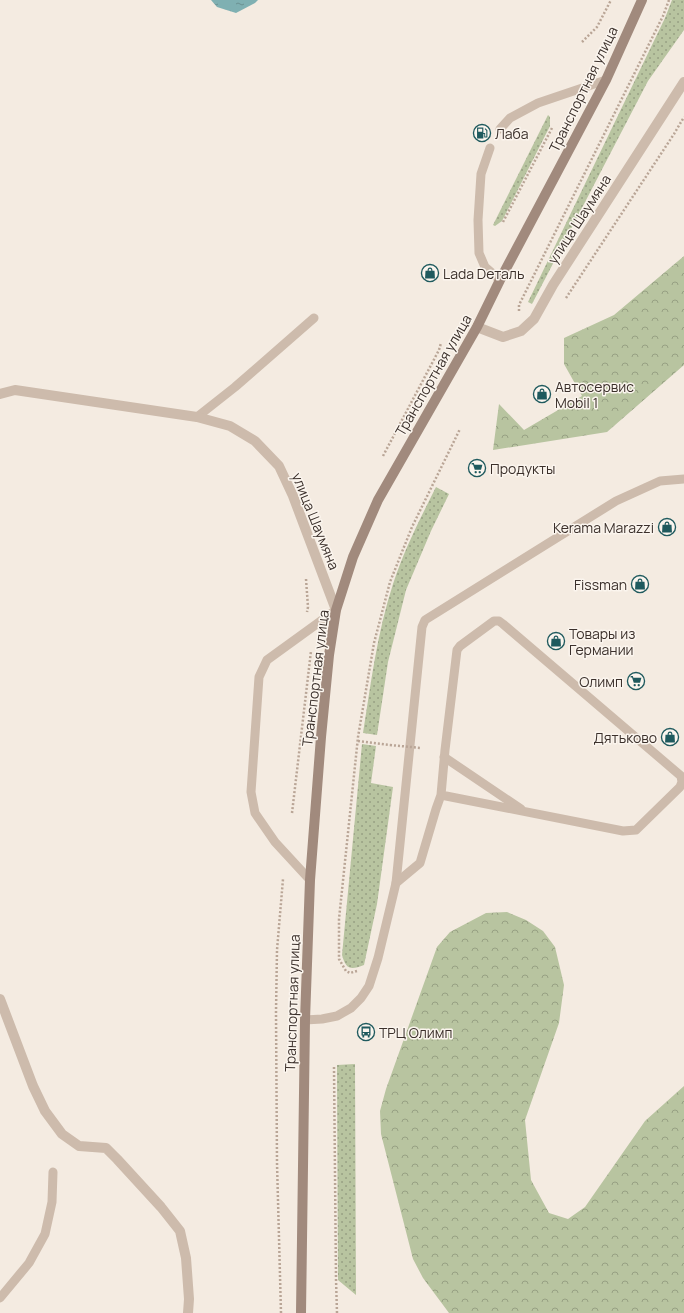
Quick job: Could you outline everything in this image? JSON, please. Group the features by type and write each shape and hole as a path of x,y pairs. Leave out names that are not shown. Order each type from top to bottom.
{"main road":[{"name":"Транспортная улица","path":"302,1313 305,1020 310,880 321,736 329,655 336,610 353,557 378,500 477,327 500,280 606,80 642,0"}],"street":[{"name":"улица Шаумяна","path":"477,327 503,337 521,331 534,319 553,285 684,82"},
{"name":"улица Шаумяна","path":"0,394 15,390 197,417 230,426 255,442 279,466 294,496 336,610"},
{"path":"0,998 33,1086 46,1111 62,1134 79,1146 106,1148 161,1207 180,1231 186,1258 189,1299 188,1313"}],"lane":[{"path":"500,129 510,118 538,103 606,80"},
{"path":"490,148 481,174 478,220 479,253 485,266 500,280"},
{"path":"197,417 235,387 314,318"},
{"path":"305,1020 337,1016 351,1008 361,998 368,986 378,958 396,883 422,627 425,620 616,501 660,481 684,480"},
{"path":"310,880 275,842 255,813 251,792 259,677 267,660 336,610"},
{"path":"396,883 420,863 441,795 457,650 460,646 494,621 498,621 681,776 682,782 680,787 636,830 623,831 441,795"},
{"path":"444,757 526,812"},
{"path":"0,1298 29,1263 45,1234 52,1202 53,1172"}],"path":[{"path":"582,42 596,27 611,0"},
{"path":"521,331 519,305 663,16 668,0"},
{"path":"565,300 684,117"},
{"path":"503,222 552,128"},
{"path":"382,459 439,350 441,343"},
{"path":"359,970 350,973 346,971 339,959 339,919 358,741 374,643 390,582 412,527 460,429"},
{"path":"305,619 308,607 306,575"},
{"path":"292,813 311,651"},
{"path":"358,741 421,748"},
{"path":"281,1313 277,1163 276,950 283,879"},
{"path":"334,1067 337,1313"}],"green space":[{"path":"672,0 684,0 684,30 648,81 532,304 528,302 665,18"},
{"path":"548,115 550,117 550,126 502,221 495,226 493,225"},
{"path":"684,256 684,365 607,432 493,450 499,404 524,430 582,396 564,364 564,338 614,315"},
{"path":"436,487 449,494 431,531 406,590 388,662 377,735 363,733 375,658 387,602 407,547"},
{"path":"362,744 376,746 371,783 393,787 377,904 364,965 356,968 350,968 345,964 342,955"},
{"path":"507,912 526,920 543,931 555,947 564,985 559,1023 525,1120 531,1180 549,1213 568,1219 585,1207 645,1121 684,1086 684,1313 449,1313 423,1278 413,1259 381,1134 380,1111 386,1089 437,947 450,932 486,913"},
{"path":"355,1064 356,1295 338,1280 337,1065"}],"water":[{"path":"211,0 258,0 236,13 217,7"}],"place":[{"name":"Лаба","path":"482,133"},
{"name":"Lada Dеталь","path":"430,273"},
{"name":"Автосервис Mobil 1","path":"542,394"},
{"name":"Продукты","path":"477,468"},
{"name":"Kerama Marazzi","path":"667,527"},
{"name":"Fissman","path":"640,584"},
{"name":"Товары из Германии","path":"556,641"},
{"name":"Олимп","path":"636,681"},
{"name":"Дятьково","path":"670,737"},
{"name":"ТРЦ Олимп","path":"366,1032"}]}
